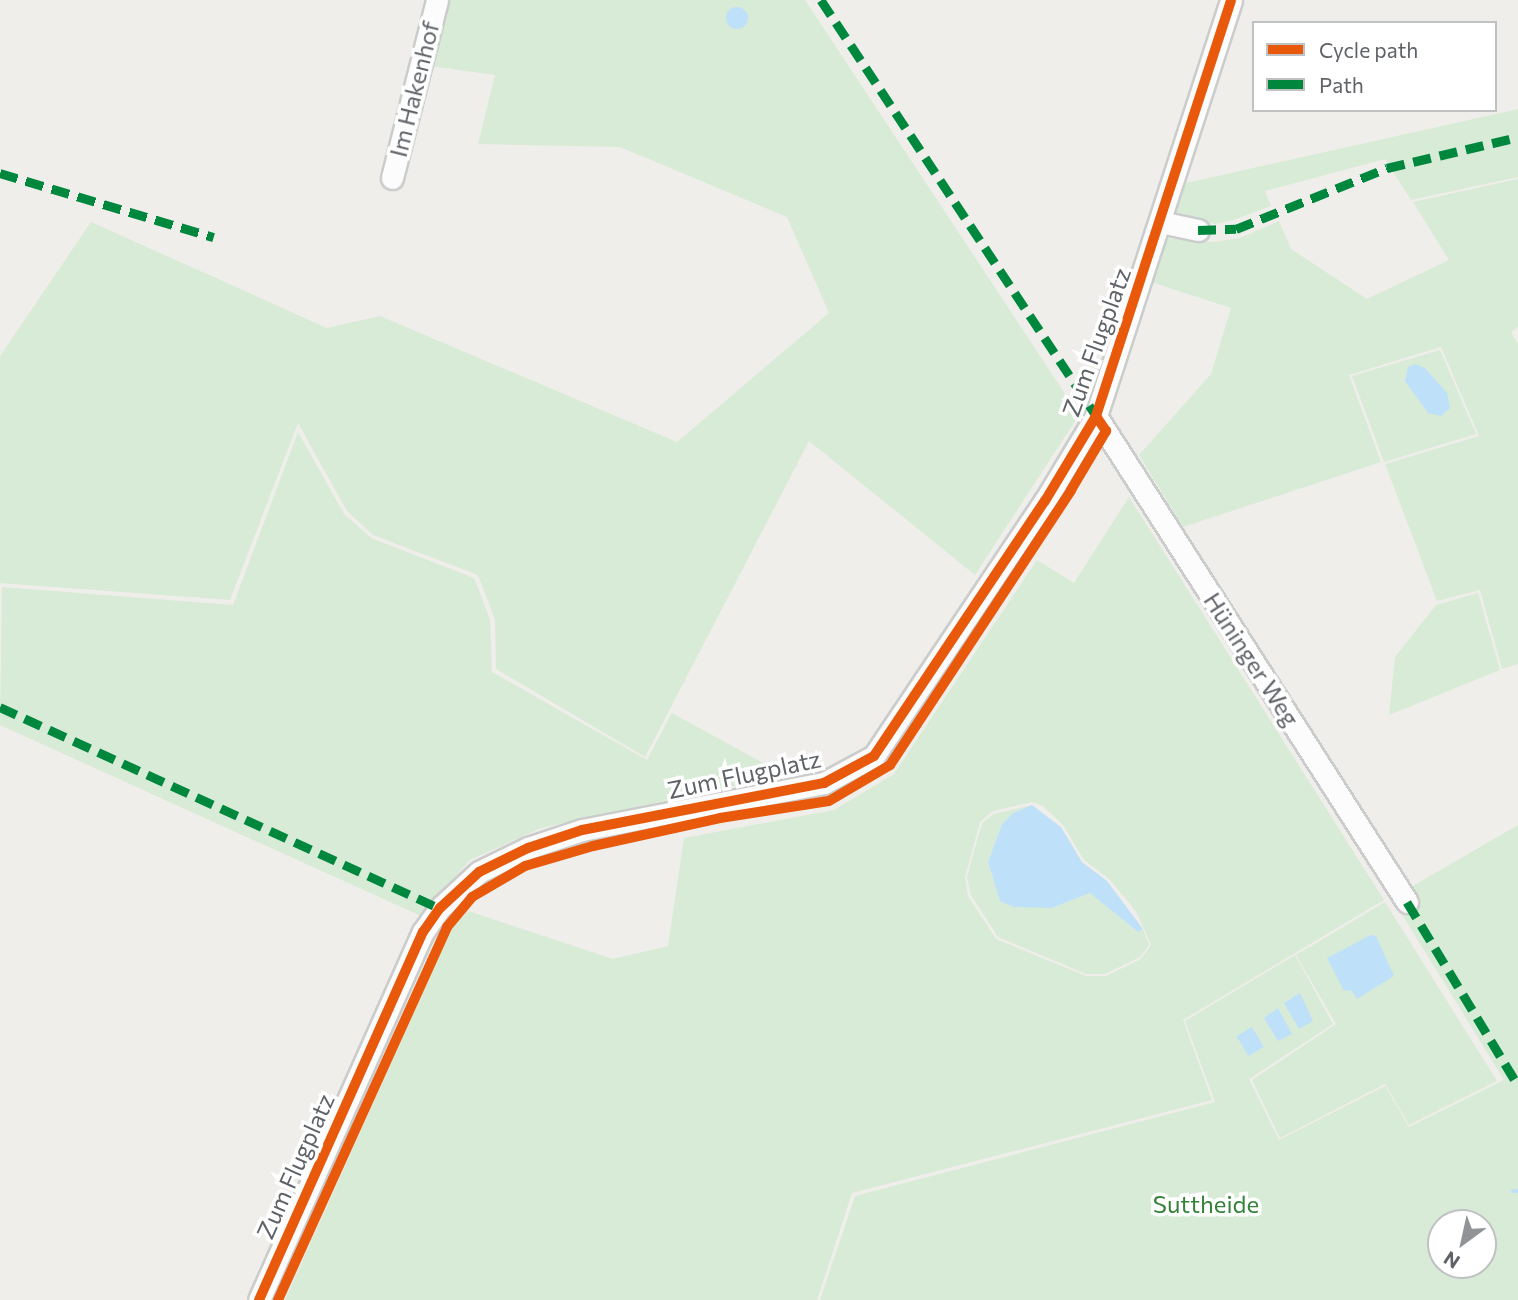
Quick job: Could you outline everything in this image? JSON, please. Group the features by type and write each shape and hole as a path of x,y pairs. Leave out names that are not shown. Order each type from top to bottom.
{"street":[{"name":"Im Hakenhof","path":"392,178 437,0"},
{"name":"Zum Flugplatz","path":"259,1300 372,1041 423,932 440,908 479,872 528,848 582,830 698,804 824,783 874,756 1045,502 1096,416 1231,0"},
{"path":"1160,222 1198,230"},
{"name":"Hüninger Weg","path":"1096,416 1407,902"}],"green space":[{"path":"448,0 805,0 1079,415 975,575 809,441 645,757 496,669 495,620 478,575 373,535 347,511 298,423 230,600 0,583 0,356 91,222 327,328 380,316 677,442 829,313 787,217 620,147 478,144 495,75 430,66"},
{"path":"1518,109 1518,177 1411,200 1385,159 1265,191 1271,206 1233,220 1215,224 1174,215 1186,183"},
{"path":"1518,179 1518,327 1511,332 1518,344 1518,664 1502,669 1480,590 1437,601 1385,464 1479,436 1441,347 1349,375 1381,462 1183,527 1139,455 1211,374 1231,308 1151,282 1165,238 1214,242 1240,238 1279,221 1291,249 1367,299 1449,260 1413,202"},
{"path":"1440,350 1476,434 1384,462 1352,376"},
{"path":"298,432 344,514 371,538 474,578 490,619 492,672 647,760 672,713 785,775 541,828 470,860 421,916 0,725 2,587 233,605"},
{"path":"1129,497 1384,900 1183,1020 1212,1100 852,1193 817,1300 285,1300 451,930 468,911 613,959 668,946 684,838 834,810 894,774 1037,560 1074,583","holes":["1032,802 1043,806 1063,825 1084,860 1109,879 1136,911 1151,945 1141,959 1106,976 1086,976 996,939 968,896 965,877 980,822 993,811"]},
{"path":"1478,593 1500,670 1389,715 1395,657 1436,605"},
{"path":"1032,805 1013,813 1002,824 988,862 1000,901 1052,908 1090,893 1138,932 1143,929 1149,945 1140,957 1105,974 1086,974 998,937 971,895 967,877 982,823 994,814"},
{"name":"Suttheide","path":"1518,825 1518,1300 820,1300 855,1196 1215,1102 1185,1021 1295,955 1333,1024 1249,1079 1279,1140 1385,1086 1409,1127 1504,1080 1392,898"},
{"path":"1385,902 1497,1081 1409,1125 1385,1084 1280,1138 1252,1080 1336,1024 1296,955"}],"water":[{"path":"737,7 745,10 748,18 745,26 737,29 729,26 726,18 729,10"},
{"path":"1415,364 1425,368 1447,393 1450,408 1441,416 1428,413 1405,381 1408,367"},
{"path":"1032,805 1061,827 1082,862 1107,881 1143,929 1138,932 1090,893 1052,908 1013,907 1000,901 988,862 1002,824 1013,813"},
{"path":"1371,935 1376,936 1394,976 1357,999 1351,990 1344,991 1327,958"},
{"path":"1300,993 1313,1021 1299,1029 1284,1003"},
{"path":"1278,1008 1292,1034 1278,1041 1264,1018"},
{"path":"1252,1027 1264,1047 1248,1056 1237,1036"}],"waterway":[{"path":"1513,1191 1518,1191"}],"marked path":[{"path":"821,0 1096,416"},
{"path":"1198,230 1236,229 1387,168 1518,137"},
{"path":"0,173 214,237"},
{"path":"0,707 440,908"},
{"path":"1407,902 1518,1085"}],"cycle path":[{"path":"259,1300 423,932 440,908 479,872 528,848 582,830 824,783 874,756 1045,501 1096,416 1231,0"},
{"path":"278,1300 447,927 472,897 525,866 593,846 720,818 829,801 890,765 1071,490 1106,431 1096,416"}]}
